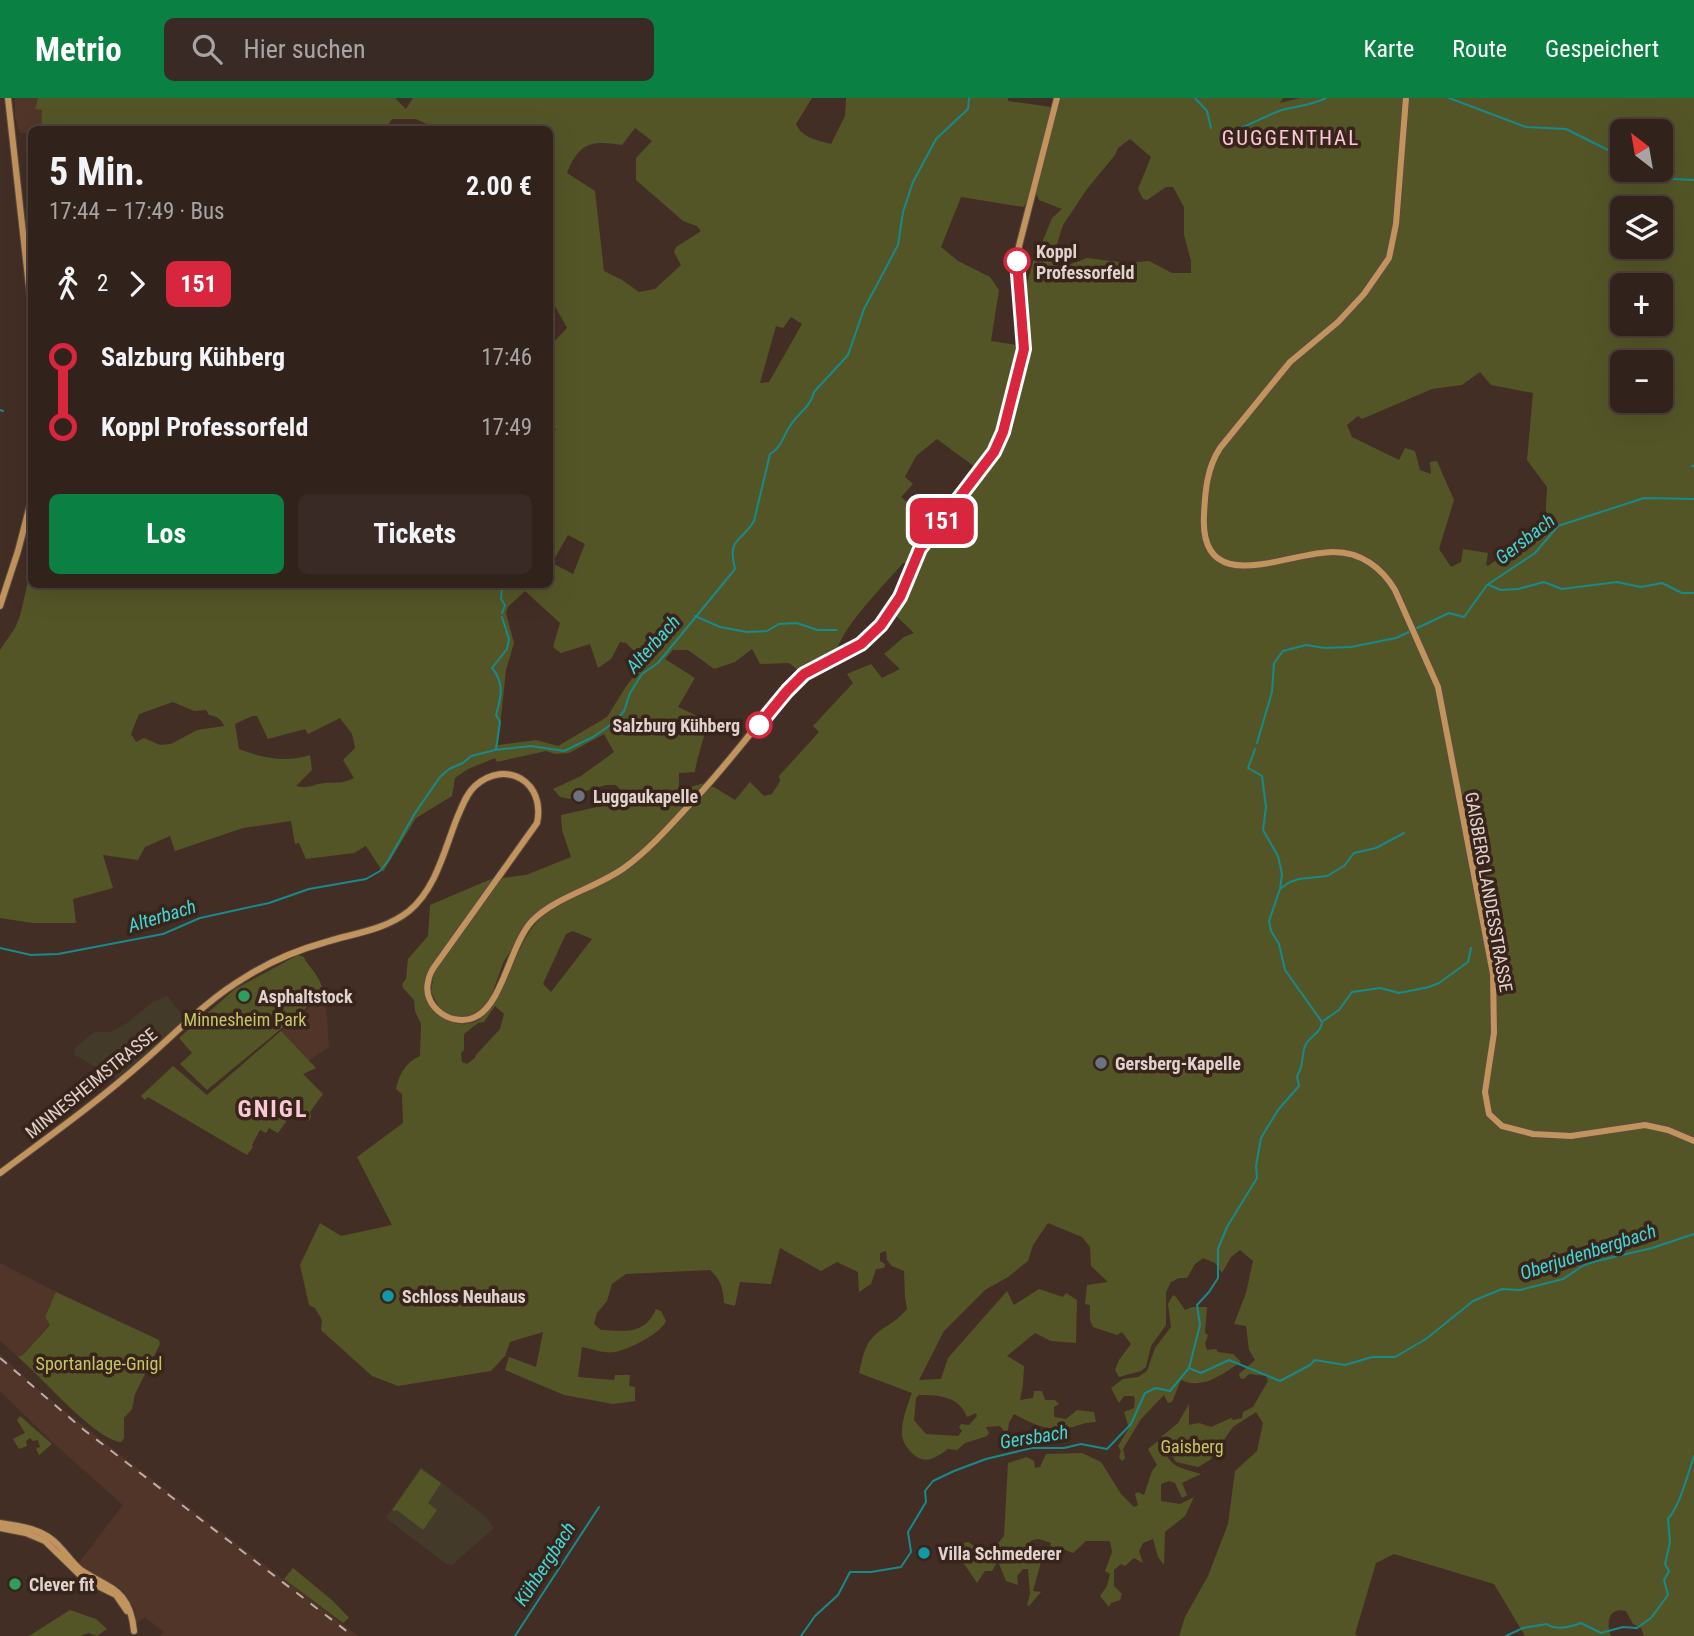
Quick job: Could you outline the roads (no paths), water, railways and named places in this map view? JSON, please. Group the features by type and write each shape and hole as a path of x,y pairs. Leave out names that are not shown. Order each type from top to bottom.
{"main road":[{"path":"8,98 28,278"},
{"name":"MINNESHEIMSTRASSE","path":"0,1173 113,1087 225,990 269,964 305,948 380,928 410,910 428,888 470,792 488,778 507,774 527,783 536,795 539,814 537,823 437,962 428,981 428,996 432,1004 446,1017 464,1020 479,1015 495,996 519,940 538,915 592,887 637,858 711,783 796,682 873,634 889,615 920,549 982,471 1001,438 1024,349 1017,273 1020,246 1057,98"},
{"name":"GAISBERG LANDESSTRASSE","path":"1406,98 1392,250 1380,274 1364,294 1338,322 1290,362 1214,458 1206,485 1204,529 1214,554 1229,565 1242,567 1331,552 1362,558 1386,576 1395,590 1438,684 1493,974 1494,1033 1485,1092 1489,1114 1502,1126 1533,1134 1572,1136 1645,1125 1668,1130 1694,1141"},
{"path":"0,606 19,551 28,513"},
{"path":"0,1522 27,1530 53,1547 84,1579 116,1595 124,1606 134,1633"},
{"path":"0,1528 27,1530"}],"waterway":[{"name":"Alterbach","path":"0,948 31,955 58,954 163,934 200,918 269,903 309,889 366,879 380,871 388,861 415,813 440,777 449,769 471,756 495,750 531,746 564,751 593,737 615,722 624,711 630,693 642,674 658,663 735,569 734,546 754,521 770,454 780,445 814,392 848,355 864,309 898,245 903,212 913,182 936,139 968,109 969,98"},
{"path":"1195,98 1207,111 1211,128"},
{"path":"1220,135 1282,110 1326,98"},
{"path":"1449,98 1526,127 1566,129 1610,151"},
{"path":"1673,179 1694,180"},
{"name":"Gersbach","path":"1257,743 1272,692 1274,663 1283,651 1306,645 1325,648 1351,647 1396,638 1449,613 1464,617 1487,585 1535,553 1558,526 1644,498 1694,499"},
{"path":"1489,585 1501,590 1518,589 1544,582 1562,589 1617,582 1641,587 1662,583 1682,593 1694,593"},
{"path":"502,588 501,599 505,605 502,613"},
{"path":"695,616 720,627 747,632 767,631 779,624 797,623 817,630 837,630"},
{"path":"496,749 500,722 496,715 501,691 499,679 492,668 507,649 509,639 502,617"},
{"name":"Gersbach","path":"801,1636 815,1616 838,1595 850,1572 901,1567 911,1552 908,1532 926,1502 925,1491 933,1481 986,1459 1032,1448 1064,1448 1081,1444 1107,1449 1131,1424 1145,1393 1156,1388 1170,1391 1189,1368 1200,1325 1197,1305 1218,1278 1218,1249 1227,1227 1257,1178 1256,1166 1261,1138 1278,1110 1299,1086 1297,1076 1305,1046 1322,1022 1285,970 1279,944 1271,931 1269,921 1282,874 1278,856 1263,830 1266,807 1262,776 1248,768 1255,749"},
{"path":"1281,888 1299,879 1327,876 1344,866 1354,853 1376,848 1404,833"},
{"path":"1323,1021 1339,1010 1352,992 1380,988 1399,993 1439,983 1468,962 1471,948"},
{"name":"Oberjudenbergbach","path":"1189,1368 1201,1373 1229,1360 1280,1381 1315,1360 1345,1365 1372,1357 1395,1357 1426,1339 1473,1301 1502,1289 1520,1290 1563,1279 1584,1265 1694,1234"},
{"path":"1506,1636 1523,1628 1547,1624 1559,1628 1581,1623 1601,1633 1623,1627 1637,1628 1651,1618 1668,1595 1664,1580 1669,1571 1665,1564 1670,1542 1668,1519 1680,1497 1694,1456"},
{"name":"Kühbergbach","path":"515,1636 599,1507"}],"railway":[{"path":"0,1358 84,1430 353,1636"}],"place":[{"name":"Koppl Professorfeld","path":"1017,261"},
{"name":"Salzburg Kühberg","path":"759,725"},
{"name":"Luggaukapelle","path":"579,796"},
{"name":"Asphaltstock","path":"244,996"},
{"name":"Gersberg-Kapelle","path":"1101,1063"},
{"name":"Schloss Neuhaus","path":"388,1296"},
{"name":"Villa Schmederer","path":"924,1553"},
{"name":"Clever fit","path":"15,1584"}],"district":[{"name":"GUGGENTHAL","path":"1291,138"},
{"name":"GNIGL","path":"273,1109"}],"park label":[{"name":"Minnesheim Park","path":"245,1019"},
{"name":"Sportanlage-Gnigl","path":"99,1363"},
{"name":"Gaisberg","path":"1192,1446"}]}
